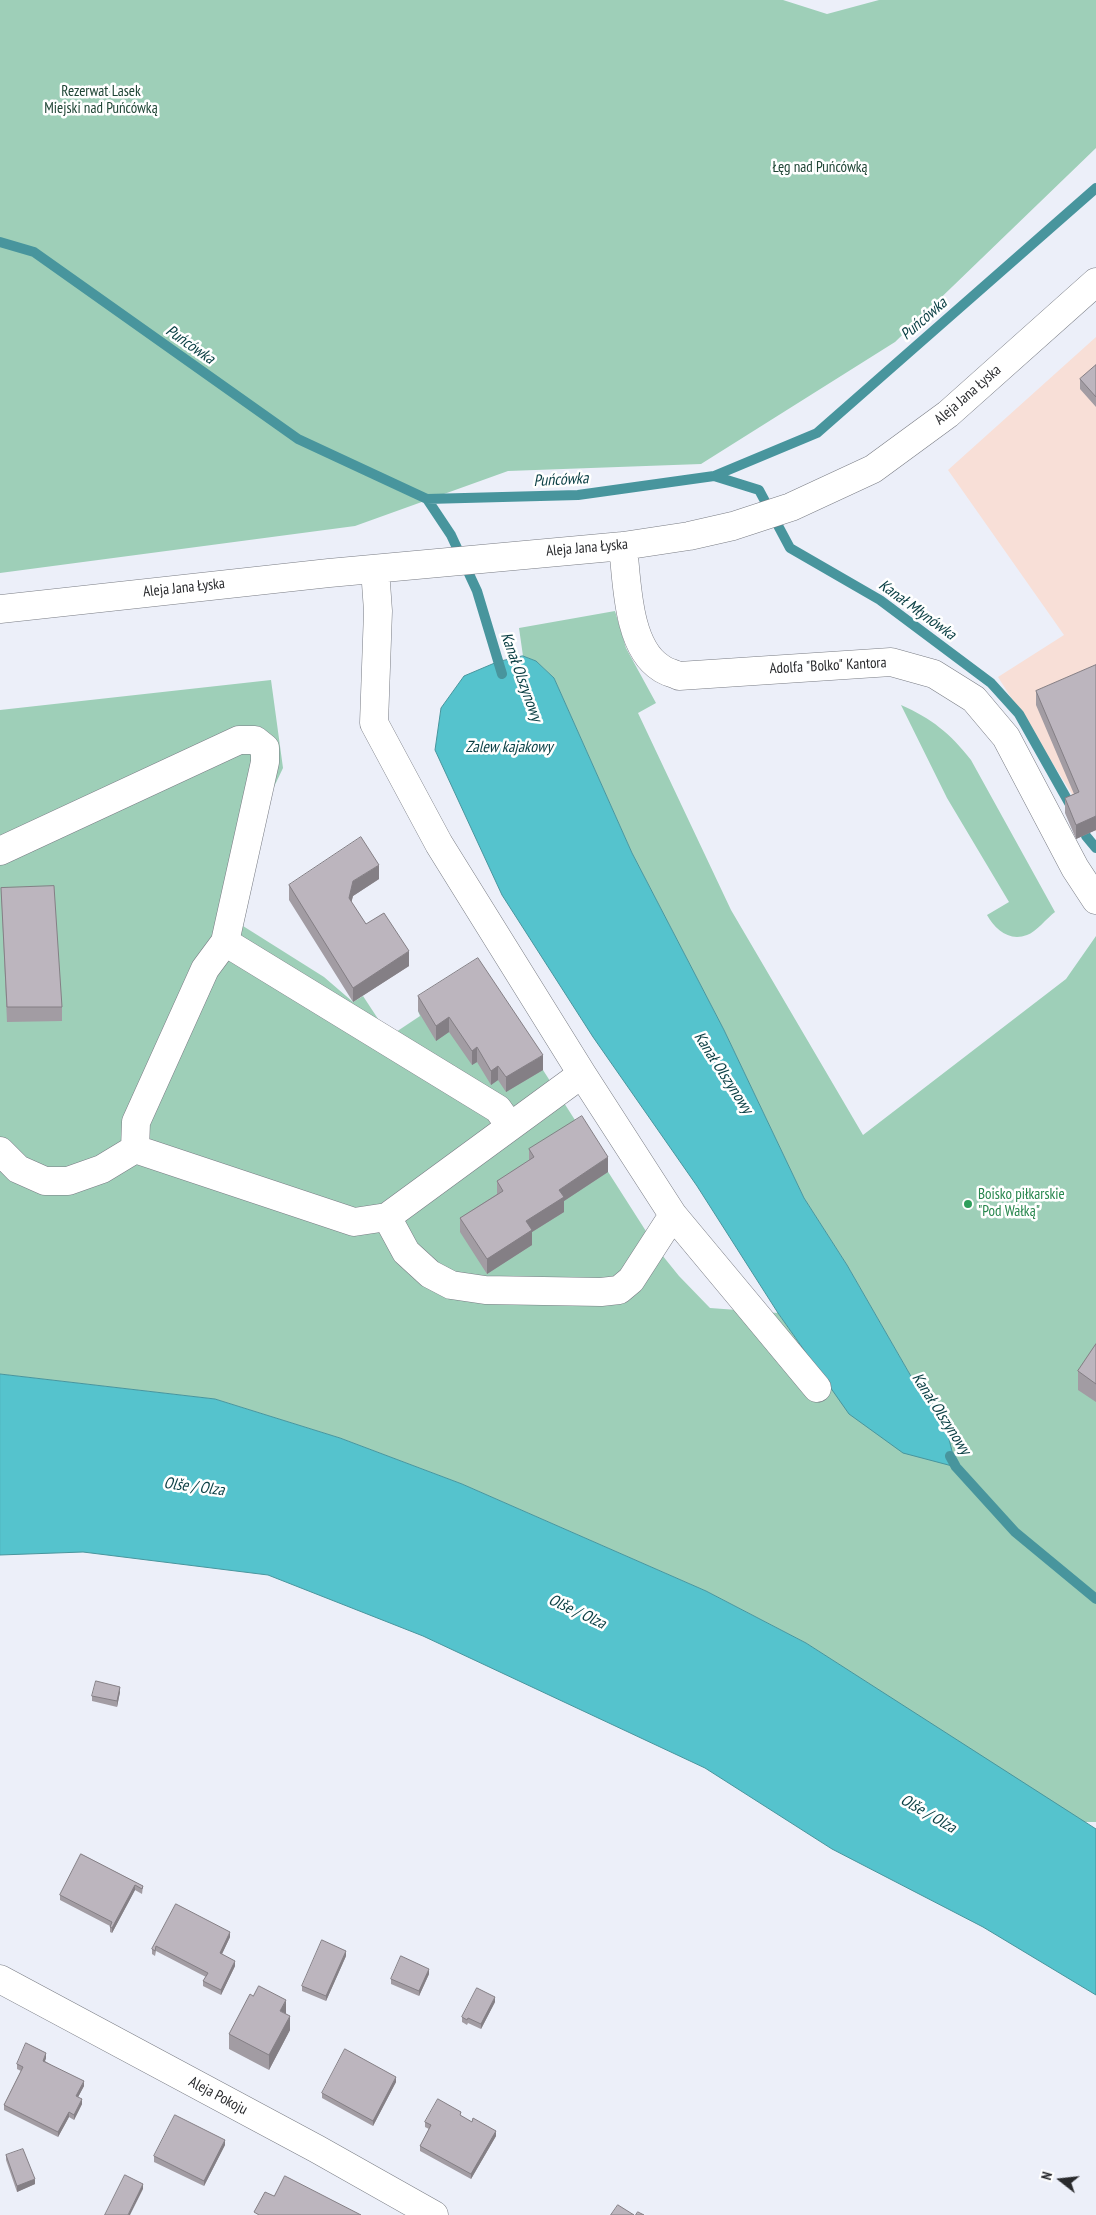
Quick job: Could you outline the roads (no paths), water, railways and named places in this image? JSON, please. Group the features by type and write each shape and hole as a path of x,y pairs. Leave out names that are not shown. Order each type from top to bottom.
{"street":[{"name":"Aleja Jana Łyska","path":"0,609 480,558 623,546 690,536 733,526 791,507 873,469 948,414 1096,282"},
{"name":"Adolfa \"Bolko\" Kantora","path":"623,546 628,599 636,634 649,656 661,668 679,676 891,662 934,674 974,699 1006,737 1075,868 1096,900"},
{"path":"375,569 378,611 374,723 439,844 582,1074 673,1215 817,1388"},
{"path":"0,851 239,740 255,740 265,748 265,762 226,942 205,969 136,1122 135,1149"},
{"path":"226,942 498,1109 510,1126"},
{"path":"0,1151 18,1169 45,1181 68,1180 102,1168 135,1149 354,1222 387,1217 582,1074"},
{"path":"387,1217 406,1252 430,1274 451,1285 486,1290 601,1292 619,1290 631,1280 673,1215"},
{"name":"Aleja Pokoju","path":"0,1979 318,2149 434,2215"}],"water":[{"name":"Zalew kajakowy","path":"523,656 536,661 554,678 632,853 724,1030 804,1198 847,1265 912,1378 946,1427 956,1467 903,1453 849,1414 778,1313 697,1186 593,1037 502,895 435,750 441,708 464,676 497,662"},
{"name":"Olše / Olza","path":"0,1374 215,1399 340,1438 462,1484 706,1591 806,1643 1096,1829 1096,1995 983,1927 832,1849 705,1768 423,1636 268,1575 83,1552 0,1555"}],"waterway":[{"name":"Puńcówka","path":"0,242 34,252 298,439 427,499 578,495 714,476 817,433 1096,188"},
{"name":"Kanał Młynówka","path":"714,476 759,490 790,548 880,600 991,683 1019,714 1072,808"},
{"name":"Kanał Olszynowy","path":"427,499 451,535 477,591 502,674"},
{"name":"Kanał Młynówka","path":"1086,836 1096,848"},
{"name":"Kanał Olszynowy","path":"950,1456 956,1467 1015,1532 1096,1599"}],"place":[{"name":"Boisko piłkarskie \"Pod Wałką\"","path":"968,1204"}],"park label":[{"name":"Rezerwat Lasek Miejski nad Puńcówką","path":"101,100"},
{"name":"Łęg nad Puńcówką","path":"820,168"}]}
